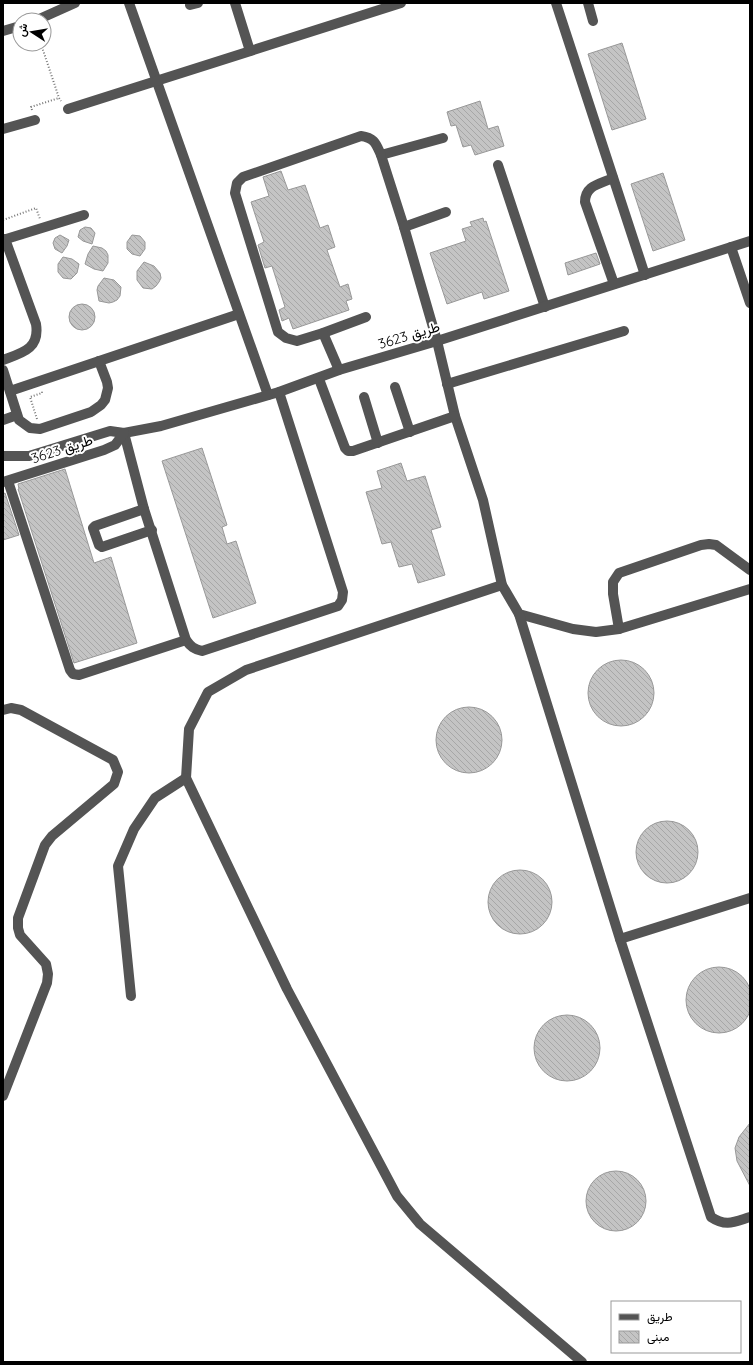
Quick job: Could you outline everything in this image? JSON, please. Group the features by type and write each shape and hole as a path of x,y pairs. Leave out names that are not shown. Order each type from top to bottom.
{"street":[{"path":"52,13 75,3"},
{"path":"129,3 268,395"},
{"path":"235,3 250,51"},
{"path":"68,109 401,3"},
{"path":"556,3 645,275"},
{"path":"588,3 593,21"},
{"path":"3,128 35,120"},
{"path":"366,317 323,334 297,340 286,338 278,332 235,193 237,183 243,177 362,136 369,137 374,141 381,155 404,227 437,341 446,384 455,416 483,500 502,585 519,614 620,939 711,1217 719,1222 730,1223 750,1217"},
{"path":"381,155 443,138"},
{"path":"498,165 545,307"},
{"path":"613,178 589,188 585,195 585,202 614,284"},
{"path":"404,227 446,212"},
{"path":"3,360 28,350 35,341 37,330 4,239 84,215"},
{"path":"750,241 728,249 750,303"},
{"name":"طريق 3623","path":"3,456 29,456 110,431 124,433 161,426 279,392 319,379 339,370 437,341 728,249"},
{"path":"10,391 239,314"},
{"path":"446,384 624,331"},
{"path":"323,334 339,370"},
{"path":"3,370 19,420 30,428 40,429 97,409 105,400 108,382 99,361"},
{"path":"319,379 345,448 348,451 353,451 378,443 455,416"},
{"path":"396,387 410,432"},
{"path":"124,433 144,509 152,530 186,640 191,647 202,651 338,606 342,600 343,592 279,392"},
{"path":"364,397 378,443"},
{"path":"3,420 17,415"},
{"name":"طريق 3623","path":"6,482 104,450 115,445 124,433"},
{"path":"6,482 70,670 73,674 79,675 186,640"},
{"path":"144,509 95,526 93,528 99,545 102,547 152,530"},
{"path":"620,629 613,594 614,582 619,573 701,545 709,544 716,545 750,570"},
{"path":"502,585 246,670 208,692 189,729 186,778 287,989 397,1196 420,1224 582,1362"},
{"path":"519,614 573,629 596,632 620,629 750,589"},
{"path":"3,710 10,708 20,710 113,760 118,772 114,784 52,836 45,845 18,918 20,935 46,964 48,974 47,983 3,1096"},
{"path":"131,996 118,866 134,829 156,798 186,778"},
{"path":"620,939 750,898"}],"path":[{"path":"44,52 59,98 68,109"},
{"path":"35,120 31,107 59,98"},
{"path":"3,220 36,208 43,228"}],"building":[{"path":"622,43 646,119 612,130 588,54"},
{"path":"480,101 488,129 498,126 504,146 475,155 471,145 463,147 456,125 451,126 447,112"},
{"path":"281,171 288,190 305,185 320,228 328,225 335,247 327,250 340,287 348,284 352,299 346,301 349,310 293,329 289,318 282,321 279,310 285,307 272,266 265,268 258,245 264,242 251,202 269,196 263,177"},
{"path":"663,173 685,240 653,251 631,184"},
{"path":"483,218 484,222 486,221 509,291 484,299 482,292 447,304 430,253 466,241 462,229 472,226 470,222"},
{"path":"85,227 91,228 95,233 92,244 83,241 78,237 80,230"},
{"path":"60,235 69,240 62,253 55,249 53,243 55,238"},
{"path":"132,235 140,236 145,242 145,249 140,256 132,254 127,249 127,242"},
{"path":"93,246 102,248 108,255 108,263 103,271 94,269 85,264 88,254"},
{"path":"596,253 600,264 568,275 565,263"},
{"path":"63,257 72,259 79,264 77,273 71,279 63,278 58,272 58,264"},
{"path":"144,262 154,266 160,273 161,278 159,282 152,289 143,288 137,280 137,271"},
{"path":"104,278 114,280 121,287 120,296 113,302 109,303 99,301 97,290"},
{"path":"82,304 91,308 95,317 91,326 82,330 73,326 69,317 73,308"},
{"path":"202,448 227,525 222,527 227,544 236,541 256,603 213,618 162,461"},
{"path":"401,463 407,481 425,476 441,527 431,530 445,575 418,583 412,564 399,567 391,542 382,544 366,492 382,488 377,471"},
{"path":"65,469 94,563 111,557 137,643 74,663 18,489 18,484"},
{"path":"5,493 19,535 3,540 3,494"},
{"path":"621,660 634,663 644,670 651,680 654,693 651,706 644,716 634,723 621,726 608,723 598,716 591,706 588,693 591,680 598,670 608,663"},
{"path":"469,707 482,710 492,717 499,727 502,740 499,753 492,763 482,770 469,773 456,770 446,763 439,753 436,740 439,727 446,717 456,710"},
{"path":"661,821 673,821 689,830 696,840 698,852 696,864 689,874 673,883 661,883 650,878 641,869 636,858 636,846 641,835 650,826"},
{"path":"520,870 538,876 546,884 552,902 546,920 538,928 520,934 502,928 494,920 488,902 494,884 502,876"},
{"path":"719,967 732,970 742,977 749,987 752,1000 749,1013 742,1023 732,1030 719,1033 706,1030 696,1023 689,1013 686,1000 689,987 696,977 706,970"},
{"path":"567,1015 580,1018 590,1025 597,1035 600,1048 597,1061 590,1071 580,1078 567,1081 554,1078 544,1071 537,1061 534,1048 537,1035 544,1025 554,1018"},
{"path":"750,1123 750,1186 737,1161 735,1148 739,1137"},
{"path":"610,1171 622,1171 638,1179 644,1189 646,1201 644,1213 638,1223 622,1231 610,1231 594,1223 586,1207 586,1195 594,1179"}]}
